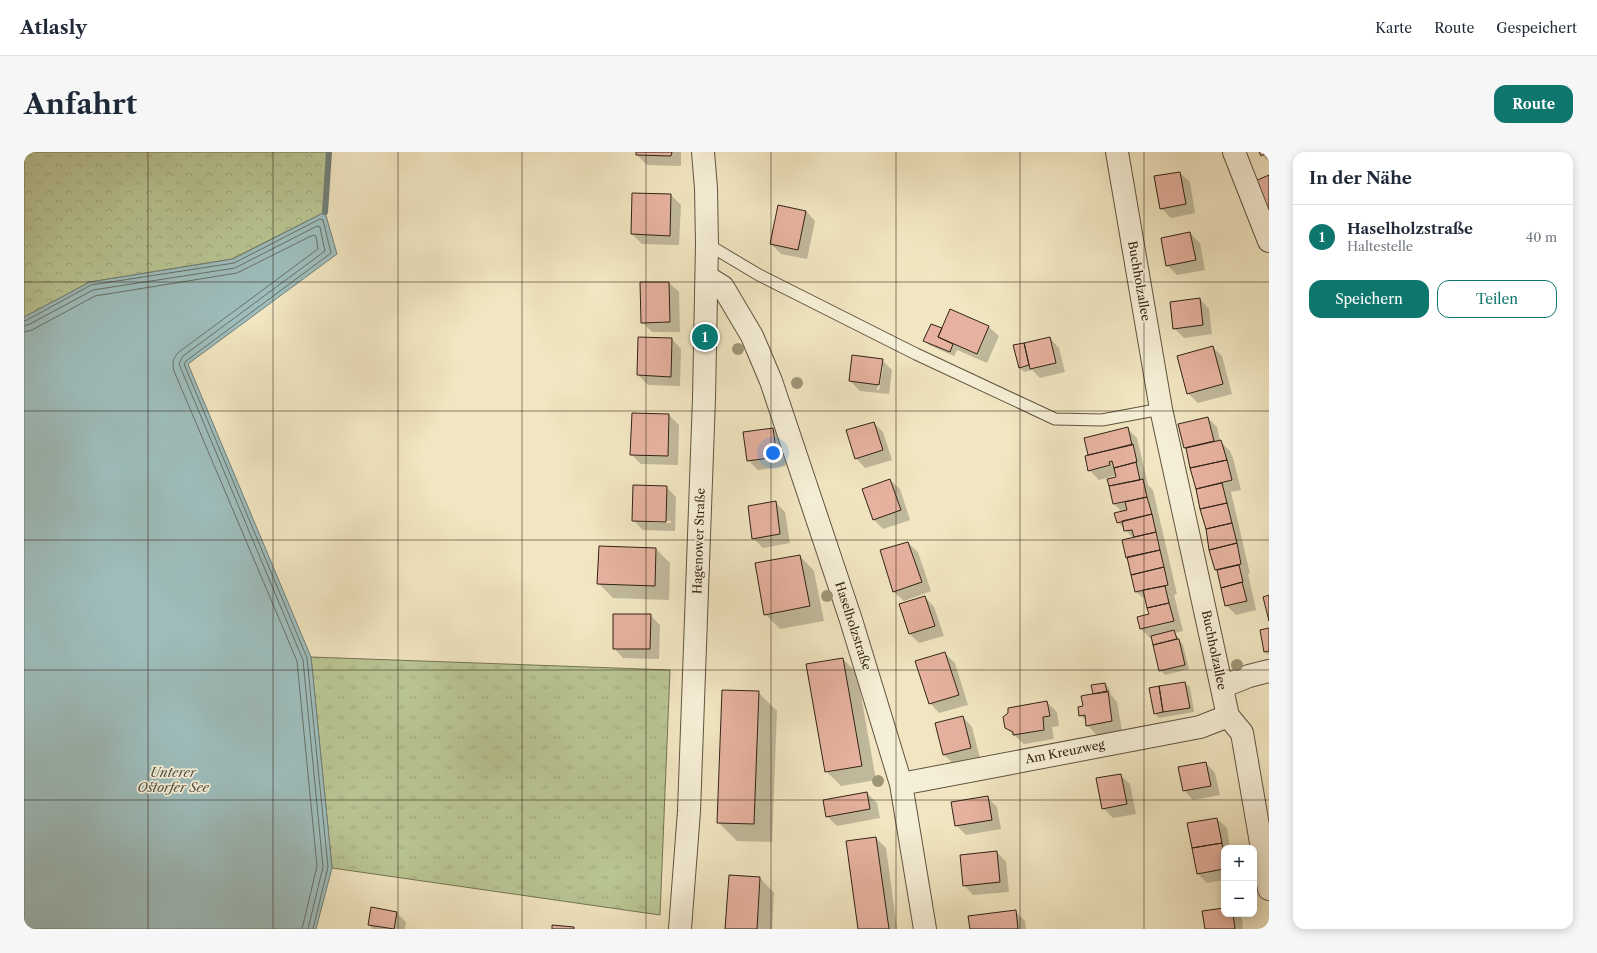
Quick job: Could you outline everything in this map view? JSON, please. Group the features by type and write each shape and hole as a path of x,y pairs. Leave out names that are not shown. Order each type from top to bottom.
{"street":[{"name":"Hagenower Straße","path":"680,929 686,858 690,771 704,398 707,244 706,188 703,152"},
{"name":"Buchholzallee","path":"1117,152 1161,409 1228,716 1242,733 1269,889"},
{"path":"1234,152 1269,241"},
{"name":"Haselholzstraße","path":"707,276 722,287 752,336 771,381 851,620 901,784 925,929"},
{"path":"1222,687 1250,676 1269,671"},
{"name":"Am Kreuzweg","path":"901,784 1200,727 1228,716"}],"lane":[{"path":"707,244 759,274 916,354 1055,419 1102,420 1161,409"}],"green space":[{"path":"24,152 329,152 325,212 232,259 90,282 24,317"},
{"path":"311,657 670,670 660,915 332,868"}],"water":[{"name":"Unterer Ostorfer See","path":"325,212 337,254 188,364 311,657 332,868 316,929 24,929 24,317 90,282 233,259"}],"building":[{"path":"636,152 672,152 671,156 636,155"},
{"path":"1259,152 1268,152 1261,156"},
{"path":"1180,172 1186,204 1160,209 1154,176"},
{"path":"1269,175 1269,217 1253,182"},
{"path":"632,193 671,194 670,236 631,234"},
{"path":"778,205 806,211 798,250 770,244"},
{"path":"1190,232 1196,260 1166,266 1161,238"},
{"path":"640,282 669,282 670,322 641,323"},
{"path":"1200,298 1203,325 1173,329 1170,302"},
{"path":"950,309 989,326 977,354 938,337"},
{"path":"931,324 942,328 938,337 953,344 950,352 923,341"},
{"path":"638,337 672,338 671,377 637,375"},
{"path":"1050,337 1056,363 1030,369 1024,343"},
{"path":"1024,343 1029,365 1019,368 1013,345"},
{"path":"1213,346 1223,384 1187,394 1177,356"},
{"path":"852,355 883,359 879,385 849,381"},
{"path":"632,413 669,414 668,456 630,455"},
{"path":"1208,417 1214,441 1184,448 1178,424"},
{"path":"874,422 883,450 855,459 846,430"},
{"path":"1128,427 1132,445 1088,455 1084,438"},
{"path":"773,428 777,457 747,461 743,432"},
{"path":"1221,440 1227,460 1190,468 1186,448"},
{"path":"1133,444 1137,462 1114,468 1112,461 1109,462 1110,465 1088,471 1085,456"},
{"path":"1227,460 1232,480 1196,489 1190,468"},
{"path":"1136,462 1140,480 1109,486 1107,479 1116,477 1114,468"},
{"path":"890,479 901,510 873,520 862,489"},
{"path":"1143,479 1147,497 1113,504 1109,486"},
{"path":"1222,483 1227,503 1200,509 1196,489"},
{"path":"633,485 667,486 666,522 632,521"},
{"path":"1147,497 1152,514 1117,523 1114,513 1127,510 1125,502"},
{"path":"776,501 780,534 752,539 748,506"},
{"path":"1227,503 1232,523 1206,529 1200,509"},
{"path":"1152,514 1156,532 1134,537 1132,530 1124,531 1122,521"},
{"path":"1232,523 1237,543 1209,550 1206,529"},
{"path":"1156,532 1160,550 1126,558 1122,540"},
{"path":"908,542 922,582 893,592 880,550"},
{"path":"1237,543 1241,564 1215,570 1209,550"},
{"path":"599,546 656,548 655,586 597,584"},
{"path":"1160,550 1164,567 1131,575 1127,557"},
{"path":"800,555 810,606 764,615 755,563"},
{"path":"1239,565 1243,582 1221,588 1217,570"},
{"path":"1164,567 1168,585 1135,592 1131,575"},
{"path":"1242,582 1247,601 1225,606 1221,588"},
{"path":"1165,586 1169,603 1147,608 1143,590"},
{"path":"1269,595 1269,621 1263,597"},
{"path":"925,596 935,626 909,634 899,604"},
{"path":"1169,603 1174,621 1140,629 1137,617 1149,614 1147,608"},
{"path":"613,614 651,614 650,649 613,649"},
{"path":"1269,628 1269,651 1264,652 1260,630"},
{"path":"1174,630 1177,639 1153,645 1151,636"},
{"path":"1179,639 1185,665 1159,671 1153,645"},
{"path":"945,652 959,695 929,704 915,661"},
{"path":"843,658 862,766 825,772 806,664"},
{"path":"1185,682 1190,708 1163,712 1159,686"},
{"path":"1105,683 1107,692 1093,694 1091,685"},
{"path":"1159,686 1163,712 1154,714 1149,688"},
{"path":"722,690 759,691 754,824 717,823"},
{"path":"1108,691 1112,721 1086,726 1085,715 1079,716 1078,707 1083,706 1081,696"},
{"path":"1047,701 1050,716 1043,717 1044,730 1013,735 1013,732 1005,728 1003,717 1008,713 1008,708"},
{"path":"963,716 971,748 943,755 935,723"},
{"path":"1206,762 1211,786 1183,791 1178,767"},
{"path":"1121,774 1127,804 1102,809 1096,778"},
{"path":"867,792 870,809 826,817 823,800"},
{"path":"988,796 992,820 955,826 951,802"},
{"path":"1217,818 1222,843 1192,848 1187,823"},
{"path":"876,837 889,929 858,929 846,841"},
{"path":"1222,843 1221,870 1197,874 1192,848"},
{"path":"997,851 1000,882 963,886 960,855"},
{"path":"729,875 760,877 757,929 725,929"},
{"path":"371,907 397,912 394,929 368,925"},
{"path":"1221,908 1221,917 1233,917 1235,929 1205,929 1202,911"},
{"path":"1016,910 1018,929 970,929 968,916"},
{"path":"552,925 574,927 574,929 552,929"}],"waterway":[{"path":"325,212 329,152"}],"place":[{"name":"Haselholzstraße","path":"705,337"}]}
